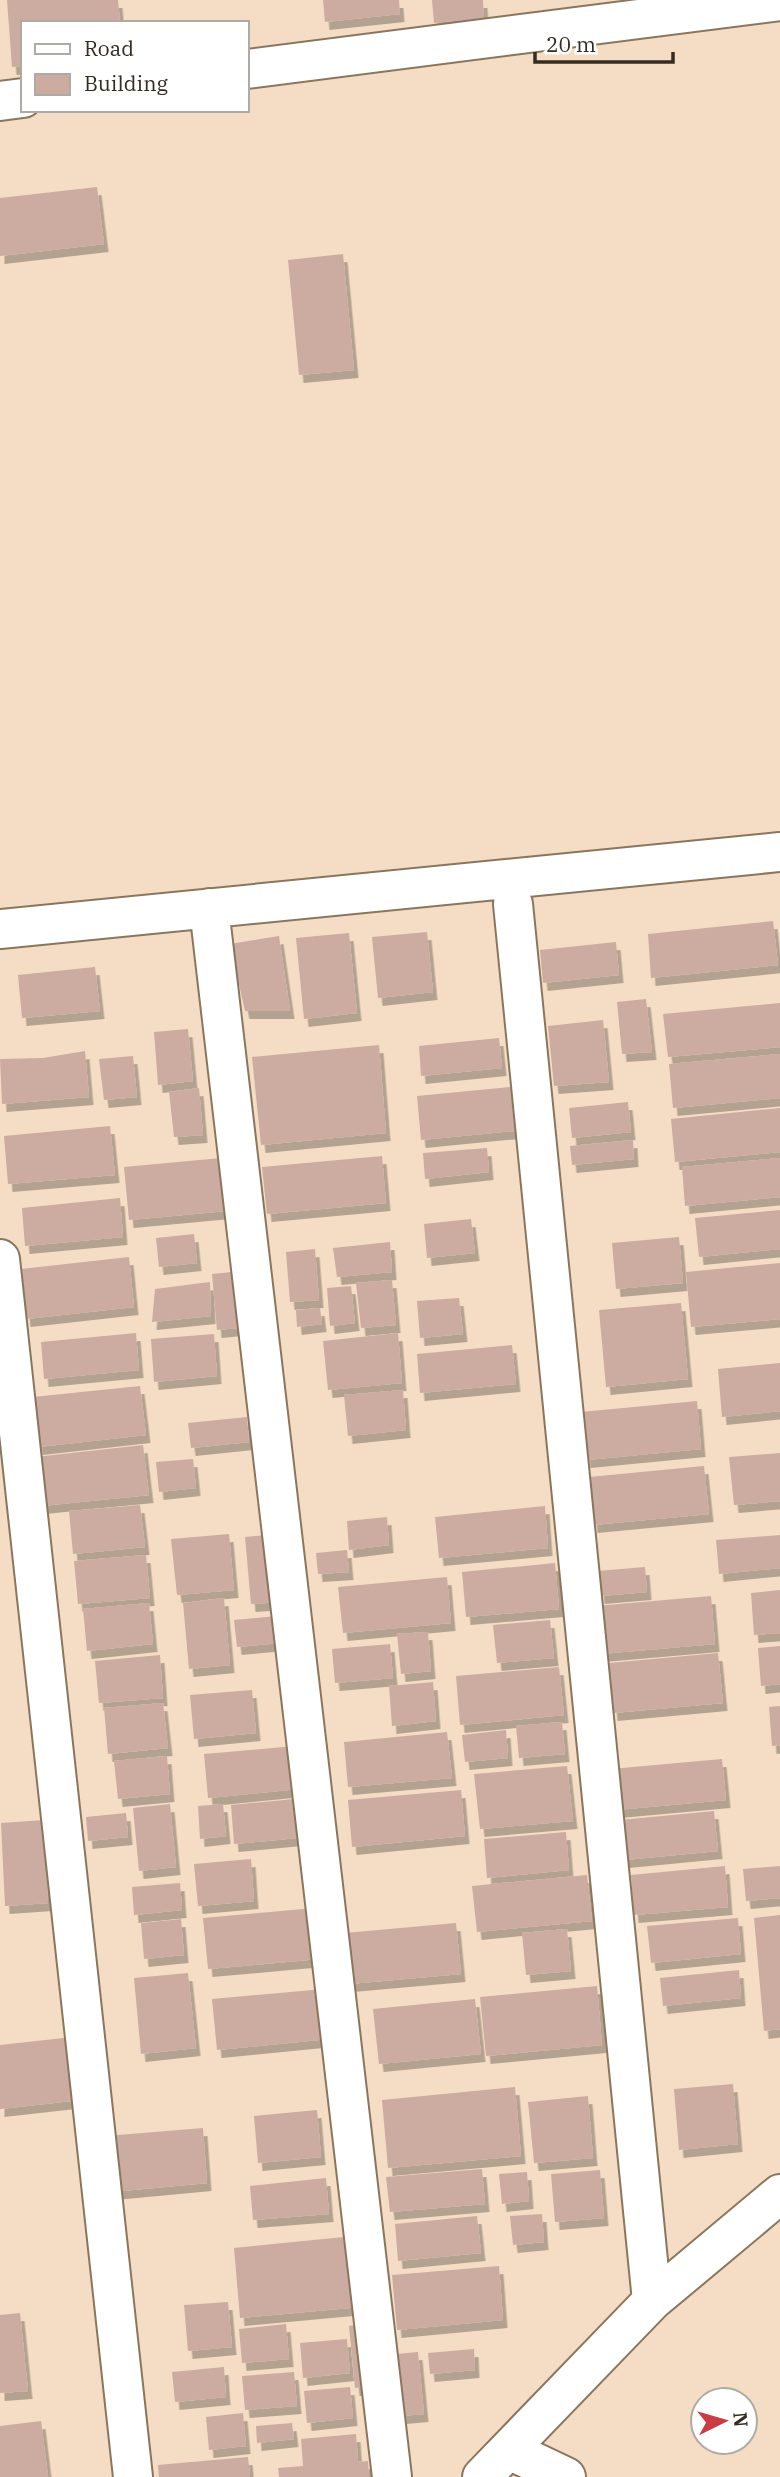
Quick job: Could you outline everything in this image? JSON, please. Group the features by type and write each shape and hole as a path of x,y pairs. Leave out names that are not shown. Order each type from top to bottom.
{"street":[{"path":"248,69 780,1"},
{"path":"0,101 21,98"},
{"path":"0,929 780,852"},
{"path":"513,904 652,2301"},
{"path":"209,908 392,2477"},
{"path":"0,1259 133,2477"},
{"path":"482,2477 652,2301 780,2194"},
{"path":"509,2450 566,2477"}],"building":[{"path":"7,0 118,0 120,21 21,21 21,66 12,67"},
{"path":"323,0 399,0 400,14 325,22"},
{"path":"432,0 483,0 484,18 434,23"},
{"path":"97,187 104,244 0,256 0,198"},
{"path":"343,254 354,370 299,375 288,260"},
{"path":"773,921 778,965 651,978 648,934"},
{"path":"427,932 433,992 378,998 372,937"},
{"path":"349,933 357,1013 304,1019 296,938"},
{"path":"279,936 290,1011 245,1011 230,944"},
{"path":"616,942 619,975 543,983 540,950"},
{"path":"95,967 100,1011 22,1018 18,975"},
{"path":"646,999 652,1052 622,1054 617,1002"},
{"path":"780,1003 780,1047 668,1057 663,1014"},
{"path":"603,1020 609,1082 554,1086 548,1026"},
{"path":"188,1029 193,1081 158,1085 154,1032"},
{"path":"499,1038 502,1068 421,1076 419,1046"},
{"path":"379,1045 386,1133 261,1145 252,1057"},
{"path":"85,1051 89,1097 2,1104 0,1059 43,1058"},
{"path":"780,1054 780,1098 673,1108 669,1064"},
{"path":"133,1056 137,1097 104,1100 99,1059"},
{"path":"520,1086 524,1130 421,1140 417,1096"},
{"path":"199,1088 203,1135 174,1137 169,1092"},
{"path":"628,1102 631,1132 572,1138 569,1108"},
{"path":"780,1108 780,1152 675,1162 671,1119"},
{"path":"110,1126 115,1175 8,1184 4,1136"},
{"path":"633,1140 634,1159 572,1165 570,1146"},
{"path":"487,1148 489,1172 425,1179 423,1153"},
{"path":"382,1156 386,1203 267,1214 262,1167"},
{"path":"232,1157 237,1210 129,1220 124,1167"},
{"path":"780,1158 780,1197 685,1206 682,1167"},
{"path":"120,1198 123,1237 25,1246 22,1208"},
{"path":"780,1210 780,1249 699,1257 695,1218"},
{"path":"471,1219 475,1253 427,1258 424,1224"},
{"path":"194,1234 197,1263 159,1267 156,1238"},
{"path":"679,1237 683,1283 616,1289 612,1243"},
{"path":"390,1242 392,1272 337,1277 333,1248"},
{"path":"315,1249 319,1300 290,1302 286,1252"},
{"path":"129,1257 134,1307 26,1319 21,1269"},
{"path":"780,1263 780,1319 691,1327 686,1272"},
{"path":"242,1271 248,1327 217,1330 212,1274"},
{"path":"392,1280 396,1325 361,1328 356,1283"},
{"path":"210,1282 211,1316 152,1322 155,1289"},
{"path":"351,1286 355,1323 330,1326 327,1288"},
{"path":"459,1298 463,1334 420,1338 417,1301"},
{"path":"681,1303 688,1379 606,1387 599,1310"},
{"path":"320,1308 322,1324 297,1327 296,1310"},
{"path":"136,1333 139,1370 44,1379 41,1342"},
{"path":"398,1333 402,1383 328,1390 323,1341"},
{"path":"214,1334 217,1376 154,1382 151,1339"},
{"path":"512,1345 516,1384 420,1393 417,1354"},
{"path":"780,1363 780,1411 722,1417 718,1369"},
{"path":"140,1386 146,1435 38,1447 33,1397"},
{"path":"403,1390 406,1430 348,1436 344,1395"},
{"path":"697,1401 701,1449 586,1460 581,1412"},
{"path":"247,1417 249,1442 191,1448 188,1423"},
{"path":"143,1445 149,1495 41,1506 35,1457"},
{"path":"780,1453 780,1501 734,1505 729,1457"},
{"path":"193,1459 196,1488 159,1492 156,1462"},
{"path":"704,1466 709,1514 593,1525 589,1477"},
{"path":"140,1505 145,1547 73,1554 69,1511"},
{"path":"545,1506 548,1548 439,1558 435,1517"},
{"path":"387,1517 389,1545 349,1550 347,1521"},
{"path":"229,1534 234,1590 177,1595 171,1539"},
{"path":"275,1534 281,1602 251,1604 245,1537"},
{"path":"780,1535 780,1568 719,1574 716,1540"},
{"path":"347,1550 349,1572 318,1574 316,1553"},
{"path":"146,1555 150,1598 78,1604 74,1561"},
{"path":"555,1563 559,1609 466,1617 462,1572"},
{"path":"645,1567 647,1592 600,1596 598,1571"},
{"path":"447,1577 451,1623 343,1633 338,1587"},
{"path":"780,1590 780,1633 754,1635 751,1593"},
{"path":"711,1596 715,1644 600,1654 596,1606"},
{"path":"224,1598 230,1665 189,1669 183,1603"},
{"path":"149,1603 153,1644 87,1651 83,1609"},
{"path":"287,1615 290,1642 237,1647 234,1620"},
{"path":"550,1620 554,1658 497,1663 493,1625"},
{"path":"428,1632 431,1671 401,1674 397,1634"},
{"path":"390,1644 393,1678 335,1683 332,1649"},
{"path":"780,1646 780,1684 761,1686 758,1648"},
{"path":"718,1653 723,1703 613,1713 609,1663"},
{"path":"160,1655 163,1698 99,1703 95,1661"},
{"path":"559,1667 564,1715 460,1725 456,1676"},
{"path":"433,1682 436,1721 392,1726 389,1686"},
{"path":"252,1690 256,1733 194,1739 190,1695"},
{"path":"163,1703 168,1748 108,1754 104,1708"},
{"path":"780,1706 780,1745 772,1746 769,1707"},
{"path":"562,1722 565,1754 519,1758 516,1726"},
{"path":"506,1730 508,1758 465,1762 462,1735"},
{"path":"447,1732 452,1778 348,1787 344,1742"},
{"path":"295,1746 299,1789 208,1798 204,1754"},
{"path":"167,1756 170,1794 118,1799 114,1761"},
{"path":"722,1759 726,1800 616,1810 611,1769"},
{"path":"567,1766 573,1821 480,1829 474,1774"},
{"path":"461,1790 465,1836 352,1847 348,1800"},
{"path":"294,1799 297,1838 234,1844 231,1805"},
{"path":"170,1804 176,1867 139,1871 133,1808"},
{"path":"223,1804 226,1836 200,1839 198,1806"},
{"path":"714,1811 718,1851 624,1860 620,1820"},
{"path":"126,1813 128,1837 88,1841 86,1817"},
{"path":"44,1820 48,1903 5,1906 1,1823"},
{"path":"566,1832 569,1870 487,1878 484,1839"},
{"path":"251,1859 254,1901 198,1906 194,1864"},
{"path":"725,1866 728,1907 634,1915 631,1875"},
{"path":"780,1866 780,1898 746,1901 743,1869"},
{"path":"587,1875 592,1921 477,1932 472,1886"},
{"path":"180,1883 182,1910 134,1915 132,1887"},
{"path":"314,1908 319,1959 208,1969 203,1918"},
{"path":"780,1915 780,2029 764,2031 754,1918"},
{"path":"738,1918 741,1954 651,1963 647,1926"},
{"path":"181,1919 184,1955 144,1959 141,1923"},
{"path":"456,1923 461,1974 349,1984 345,1933"},
{"path":"567,1929 571,1971 526,1975 522,1933"},
{"path":"739,1970 741,1998 663,2006 660,1978"},
{"path":"188,1973 196,2048 141,2054 134,1978"},
{"path":"597,1986 602,2045 486,2056 480,1997"},
{"path":"324,1989 329,2039 217,2050 212,1999"},
{"path":"475,1999 481,2054 379,2064 373,2009"},
{"path":"73,2037 80,2100 0,2109 0,2045"},
{"path":"733,2084 738,2144 679,2150 674,2089"},
{"path":"515,2087 521,2156 388,2168 382,2100"},
{"path":"588,2096 593,2158 534,2163 528,2102"},
{"path":"317,2110 321,2157 258,2163 254,2116"},
{"path":"203,2128 207,2183 111,2192 106,2136"},
{"path":"482,2169 485,2204 390,2212 386,2177"},
{"path":"600,2170 604,2218 555,2222 551,2174"},
{"path":"527,2172 529,2201 502,2204 499,2174"},
{"path":"326,2178 329,2214 253,2220 250,2186"},
{"path":"542,2214 544,2242 513,2245 510,2216"},
{"path":"477,2216 481,2253 398,2261 395,2224"},
{"path":"354,2236 360,2307 240,2318 234,2248"},
{"path":"499,2266 503,2320 397,2330 392,2275"},
{"path":"228,2302 232,2347 188,2351 184,2305"},
{"path":"20,2313 28,2391 0,2393 0,2315"},
{"path":"370,2323 376,2386 355,2388 349,2326"},
{"path":"286,2324 289,2359 242,2363 239,2329"},
{"path":"347,2339 350,2373 303,2378 300,2343"},
{"path":"474,2349 475,2370 430,2374 428,2353"},
{"path":"418,2352 424,2414 402,2416 396,2354"},
{"path":"224,2367 226,2397 175,2402 172,2372"},
{"path":"294,2372 297,2406 245,2410 242,2376"},
{"path":"350,2387 353,2418 307,2423 304,2391"},
{"path":"243,2413 246,2446 209,2450 206,2417"},
{"path":"41,2421 48,2477 0,2477 0,2426"},
{"path":"292,2423 294,2439 257,2443 256,2426"},
{"path":"356,2434 358,2462 368,2461 369,2477 279,2477 278,2468 303,2466 301,2439"},
{"path":"248,2457 250,2477 159,2477 158,2465"}]}
